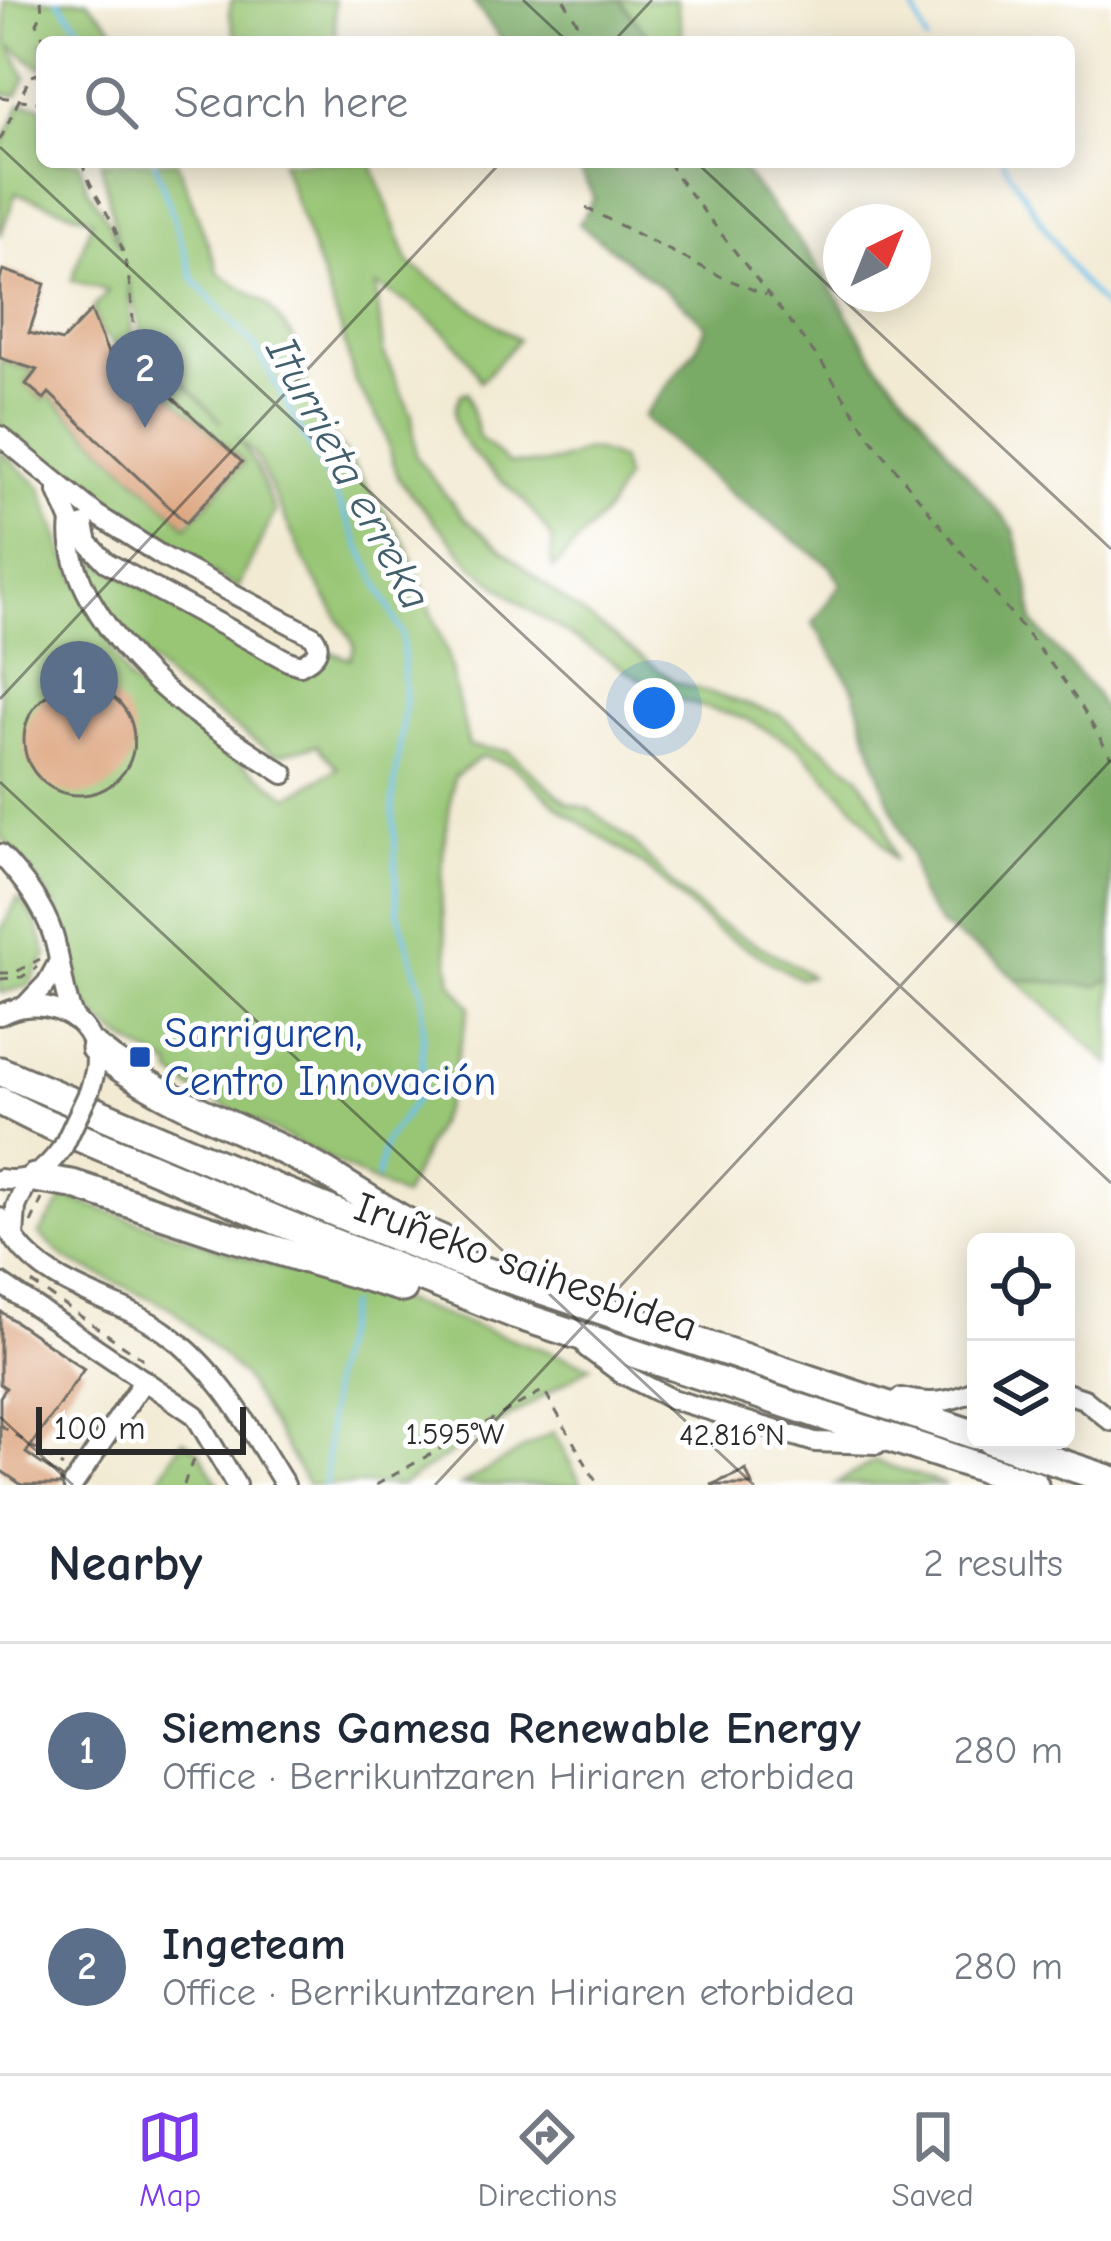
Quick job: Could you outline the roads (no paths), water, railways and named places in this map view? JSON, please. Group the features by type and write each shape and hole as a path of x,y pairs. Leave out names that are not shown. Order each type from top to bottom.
{"highway":[{"path":"95,1048 115,1064 313,1165 436,1238 726,1341 765,1364"},
{"name":"Iruñeko saihesbidea","path":"0,1071 458,1262 967,1432"},
{"name":"Iruñeko saihesbidea","path":"0,1101 278,1221 514,1313 1034,1485"},
{"path":"151,1168 249,1218 433,1293 1001,1485"},
{"path":"36,1183 72,1184 278,1251 433,1293"},
{"path":"1018,1449 1111,1480"}],"street":[{"path":"0,436 58,482 58,492 84,521 314,636 318,651 300,665 288,661 106,562 88,542 84,521"},
{"path":"84,521 71,543 85,589 111,634 152,681 284,774"},
{"path":"0,854 29,890 54,938 46,983 9,1010"},
{"path":"50,962 75,1020 95,1048 97,1066 63,1147 16,1207 20,1235 35,1264 53,1277 141,1317 196,1358 222,1385 285,1485"},
{"path":"9,1010 46,1006 75,1020"},
{"path":"0,1179 36,1183"},
{"path":"0,1218 20,1235"},
{"path":"0,1282 148,1374 195,1415 236,1485"},
{"path":"76,1481 148,1374"},
{"path":"837,1388 857,1385 930,1405 967,1394"},
{"path":"1075,1396 1111,1421"}],"waterway":[{"name":"Iturrieta erreka","path":"58,0 87,36"},
{"path":"910,0 925,36"},
{"name":"Iturrieta erreka","path":"157,168 194,280 256,348 327,478 402,634 405,701 393,800 397,909 423,993 422,1091 385,1142 377,1178"},
{"path":"1007,168 1078,278 1111,315"},
{"path":"325,1485 331,1377 348,1305"}],"place":[{"name":"Ingeteam","path":"145,428"},
{"name":"Siemens Gamesa Renewable Energy","path":"79,740"},
{"name":"Sarriguren, Centro Innovación","path":"140,1057"}]}
